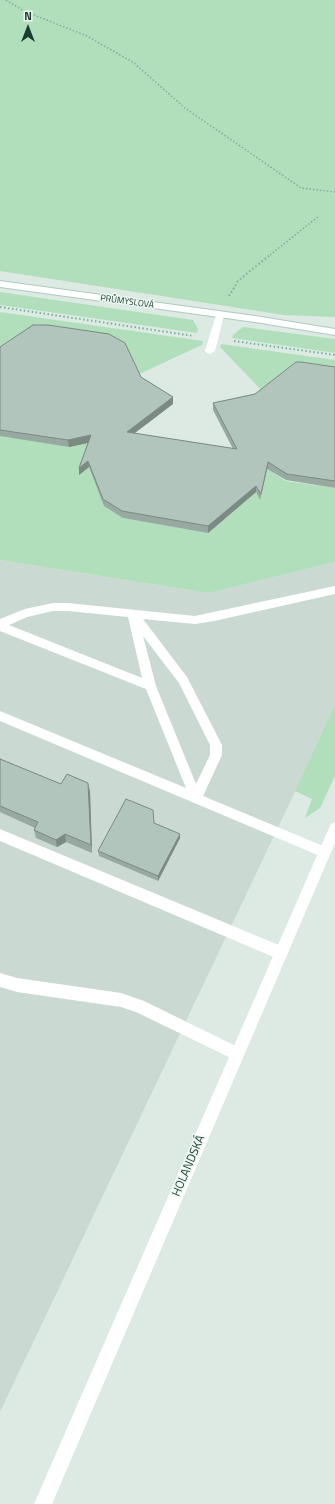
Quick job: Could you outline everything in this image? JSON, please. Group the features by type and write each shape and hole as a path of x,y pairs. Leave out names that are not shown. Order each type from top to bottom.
{"street":[{"name":"PRŮMYSLOVÁ","path":"0,284 220,315 335,326"},
{"path":"210,351 220,315"},
{"name":"PRŮMYSLOVÁ","path":"255,319 335,332"},
{"path":"0,625 25,613 53,608 84,608 176,619 208,618 335,590"},
{"path":"132,613 150,686 196,798"},
{"path":"132,613 183,680 216,745 216,755 196,798"},
{"path":"0,625 150,686"},
{"path":"0,716 324,852"},
{"name":"HOLANDSKÁ","path":"43,1504 335,828"},
{"path":"0,835 281,953"},
{"path":"0,980 17,985 121,1000 139,1006 237,1054"}],"path":[{"path":"6,0 24,11 87,36 134,63 185,108 301,188 335,192"},
{"path":"220,315 224,304 238,282 319,216"},
{"path":"0,307 335,355"}],"shaded area":[{"path":"0,560 209,593 335,562 335,704 293,796 0,1412"}],"green space":[{"path":"0,0 335,0 335,317 284,315 0,271"},
{"path":"0,292 193,320 198,329 197,333 0,305"},
{"path":"0,312 203,341 202,345 137,375 0,354"},
{"path":"243,327 335,339 335,353 232,338 233,335"},
{"path":"221,344 335,360 335,374 264,393 220,347"},
{"path":"0,435 92,442 123,518 193,530 217,525 267,469 286,481 335,488 335,562 209,593 0,560"},
{"path":"335,704 335,776 320,808 305,818 312,799 295,791"}],"building":[{"path":"33,325 48,325 109,334 125,343 141,377 173,397 127,432 237,449 213,403 255,394 296,362 335,367 335,481 287,474 268,462 261,494 256,486 208,526 122,511 103,499 88,461 79,468 91,435 68,440 0,430 0,347"},
{"path":"0,759 61,784 67,774 88,783 91,845 65,834 56,840 34,830 38,822 0,806"},
{"path":"126,799 153,810 154,823 180,834 158,876 98,851"}]}
